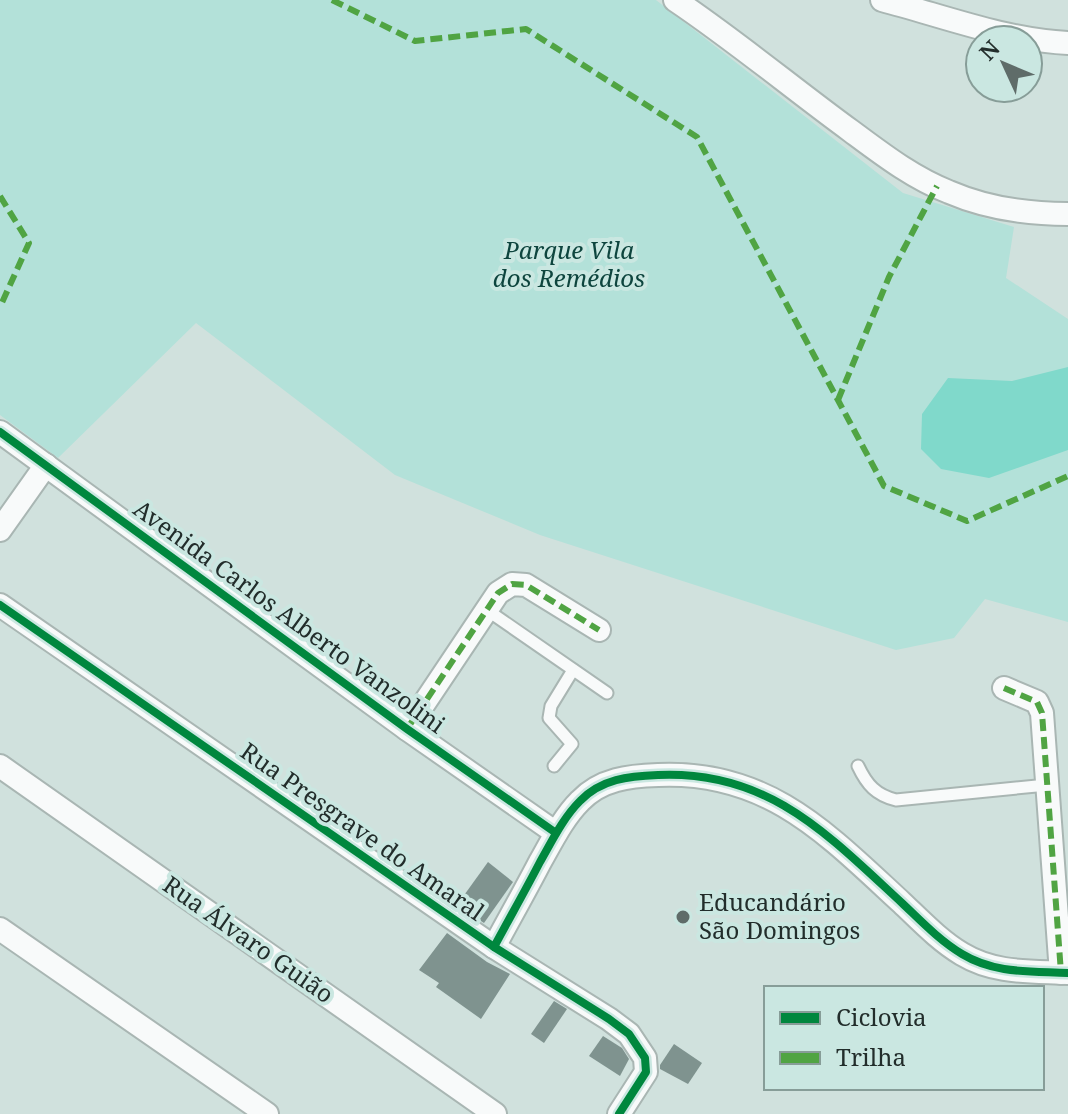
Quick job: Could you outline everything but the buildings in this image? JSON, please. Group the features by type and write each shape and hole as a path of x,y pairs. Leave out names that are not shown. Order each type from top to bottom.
{"street":[{"path":"675,0 730,37 815,105 906,171 949,192 986,204 1037,214 1068,214"},
{"path":"882,0 1038,42 1068,43"},
{"name":"Avenida Carlos Alberto Vanzolini","path":"0,432 407,729 556,833"},
{"path":"0,530 46,465"},
{"path":"407,729 498,593 512,584 526,585 599,630"},
{"name":"Rua Presgrave do Amaral","path":"0,605 494,947 609,1019 638,1045 645,1058 646,1072 619,1114"},
{"path":"494,947 556,833 580,800 602,785 625,776 676,774 740,785 776,800 805,817 961,954 1001,970 1064,973 1041,707 1037,702 1004,688"},
{"name":"Rua Álvaro Guião","path":"0,766 495,1114"},
{"path":"0,929 267,1114"}],"lane":[{"path":"487,610 607,693"},
{"path":"554,766 572,744 549,718 551,706 573,670"},
{"path":"858,766 866,783 880,796 896,800 1047,785"}],"green space":[{"name":"Parque Vila dos Remédios","path":"0,0 656,0 903,193 1014,227 1006,278 1068,319 1068,622 985,599 954,638 896,650 540,535 395,475 196,323 58,458 0,415"}],"shaded area":[{"path":"1068,367 1068,450 989,478 941,469 921,449 922,414 948,378 1012,381"}],"marked path":[{"path":"332,0 415,41 526,29 697,137 884,486 967,521 1068,476"},
{"path":"838,400 889,277 937,186"},
{"path":"0,196 29,243 0,307"},
{"path":"407,729 498,593 512,584 526,585 599,630"},
{"path":"1004,688 1037,702 1042,713 1061,973"}],"cycle path":[{"path":"0,432 407,729 556,833"},
{"path":"0,605 494,947 629,1034 645,1058 646,1072 619,1114"},
{"path":"494,947 558,830 588,794 606,783 626,778 697,776 732,783 764,795 793,811 848,853 931,930 962,954 1000,968 1068,973"}],"place":[{"name":"Educandário São Domingos","path":"683,917"}]}
